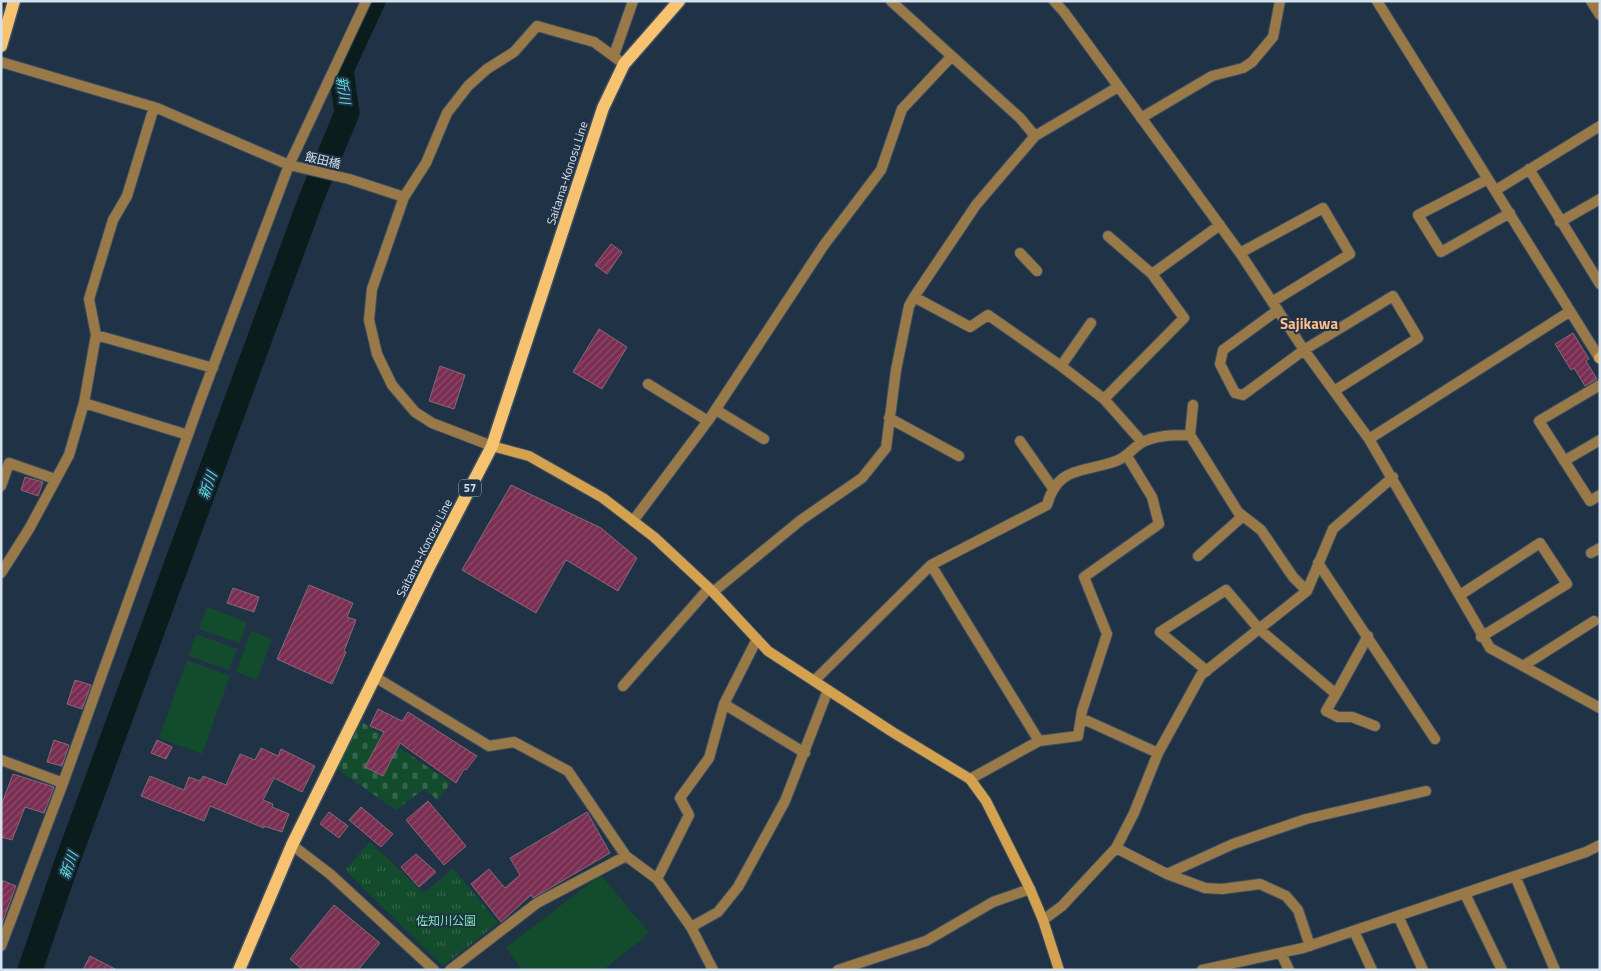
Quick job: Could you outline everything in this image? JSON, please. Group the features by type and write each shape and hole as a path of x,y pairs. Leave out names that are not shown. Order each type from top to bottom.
{"main road":[{"path":"1,46 5,16 14,1"},
{"name":"Saitama-Konosu Line","path":"239,970 292,846 429,567 492,446 603,108 624,64 679,1"}],"street":[{"path":"1,946 63,782 212,368 291,166 366,1"},
{"path":"614,55 633,1"},
{"path":"891,1 1020,118 1035,136"},
{"path":"1054,1 1220,225 1304,350 1369,439 1393,477 1460,595 1481,637 1490,648 1600,708"},
{"path":"1141,118 1212,76 1243,68 1252,62 1273,37 1280,1"},
{"path":"1377,1 1599,358"},
{"path":"1591,1 1600,15"},
{"path":"624,64 594,42 537,26 514,52 487,69 468,86 448,113 426,163 404,197 372,289 370,320 377,354 392,385 415,412 432,424 492,446 529,456 603,498 654,537 711,590 768,651 970,779 986,801 1030,889 1043,920 1059,970"},
{"path":"633,521 716,410 824,245 881,170 902,109 952,57"},
{"name":"飯田橋","path":"1,62 154,107 291,166 348,179 404,197"},
{"path":"623,686 711,590 801,520 862,478 886,448 896,370 909,306 914,297 976,205 1035,136 1118,86"},
{"path":"1,573 29,529 69,455 84,403 96,335 89,299 113,220 127,196 154,107"},
{"path":"1496,190 1600,126"},
{"path":"1529,169 1560,222 1597,273 1600,284"},
{"path":"1488,178 1418,215 1442,252 1510,213"},
{"path":"1560,222 1600,199"},
{"path":"1240,253 1323,208 1350,254 1275,306 1223,350 1220,364 1235,393 1243,395 1304,350 1393,296 1418,338 1334,391"},
{"path":"1152,274 1220,225"},
{"path":"1104,399 1184,318 1152,274 1108,236"},
{"path":"1020,253 1037,270"},
{"path":"914,297 970,328 988,315 1061,366 1104,399 1142,442"},
{"path":"1369,439 1569,312"},
{"path":"1061,366 1091,323"},
{"path":"96,335 212,368"},
{"path":"648,384 708,421"},
{"path":"1600,385 1539,420 1590,501 1600,495"},
{"path":"84,403 188,435"},
{"path":"1193,405 1190,434 1243,516 1261,530 1293,577 1307,591"},
{"path":"716,410 764,439"},
{"path":"890,418 959,456"},
{"path":"814,681 930,565 1047,505 1052,488 1074,471 1127,456 1142,442 1167,436 1190,434"},
{"path":"1564,461 1600,440"},
{"path":"1020,442 1052,488"},
{"path":"970,779 1039,741 1078,736 1081,718 1107,634 1084,577 1159,524 1152,497 1127,456"},
{"path":"1,486 9,463 56,478"},
{"path":"1043,920 1062,906 1116,848 1134,813 1158,753 1201,675 1307,591 1333,529 1393,477"},
{"path":"1198,556 1243,516"},
{"path":"1460,595 1540,543 1568,584 1481,637"},
{"path":"1318,564 1368,636 1435,739"},
{"path":"930,565 1039,741"},
{"path":"1207,671 1160,632 1226,590 1259,629 1336,694"},
{"path":"1523,666 1594,621"},
{"path":"1368,636 1326,711 1338,717 1352,717 1375,726"},
{"path":"657,879 690,815 680,798 709,758 724,704 757,639"},
{"path":"375,677 489,746 514,742 568,771 626,856 657,879 691,927 713,970"},
{"path":"691,927 718,912 738,886 785,801 828,690"},
{"path":"724,704 805,752"},
{"path":"1081,718 1158,753"},
{"path":"1,760 63,782"},
{"path":"1167,874 1233,844 1306,819 1426,791"},
{"path":"1202,970 1310,946 1465,894 1600,845"},
{"path":"292,846 330,874 434,970"},
{"path":"1116,848 1167,874 1205,888 1222,889 1260,884 1286,896 1298,910 1310,946"},
{"path":"450,970 536,903 626,856"},
{"path":"1515,876 1555,970"},
{"path":"838,970 926,940 993,902 1030,889"},
{"path":"1465,894 1502,970"},
{"path":"1398,916 1424,970"},
{"path":"1354,931 1372,970"},
{"path":"1281,953 1289,970"}],"green space":[{"path":"207,607 247,622 240,643 199,629"},
{"path":"251,631 272,639 257,680 236,672"},
{"path":"196,634 237,649 229,670 189,656"},
{"path":"187,660 230,676 202,754 159,738"},
{"path":"361,721 451,783 438,800 424,789 396,810 337,769"},
{"name":"佐知川公園","path":"370,842 424,893 453,868 498,923 443,966 345,870"},
{"path":"601,875 649,933 603,970 522,970 506,947"}],"building":[{"path":"611,244 622,252 607,274 595,265"},
{"path":"599,329 627,347 602,389 573,372"},
{"path":"1573,333 1589,359 1586,361 1597,379 1585,386 1574,368 1571,370 1555,344"},
{"path":"440,366 465,375 454,409 429,401"},
{"path":"25,477 43,482 38,496 21,490"},
{"path":"511,485 601,528 637,558 618,591 566,560 536,613 462,570"},
{"path":"309,585 353,603 347,617 356,620 344,651 346,652 332,684 277,659"},
{"path":"233,588 259,597 254,612 227,603"},
{"path":"75,680 91,685 82,709 67,704"},
{"path":"378,709 402,721 408,712 477,756 466,770 464,769 456,783 400,743 383,776 365,767 384,732 370,726"},
{"path":"54,740 69,745 62,766 47,762"},
{"path":"157,740 172,747 166,759 151,753"},
{"path":"261,748 278,756 281,749 315,766 302,792 274,778 263,800 273,804 272,807 289,814 282,832 264,826 264,828 210,806 204,821 141,796 150,776 184,790 189,777 200,781 203,776 226,785 240,754 255,760"},
{"path":"13,774 54,787 44,813 25,807 12,840 1,837 1,806"},
{"path":"428,801 466,846 444,865 406,820"},
{"path":"361,807 393,834 381,847 349,820"},
{"path":"329,812 348,826 339,838 320,824"},
{"path":"587,812 610,853 533,898 531,895 501,922 471,884 489,869 505,888 520,875 510,858"},
{"path":"416,854 436,872 419,887 401,867"},
{"path":"1,880 16,886 1,926"},
{"path":"334,905 380,943 358,970 303,970 290,959"},
{"path":"90,956 117,970 83,970"}],"waterway":[{"name":"新川","path":"30,970 66,865 311,199 347,113 341,70 373,1"}],"district":[{"name":"Sajikawa","path":"1309,323"}]}
